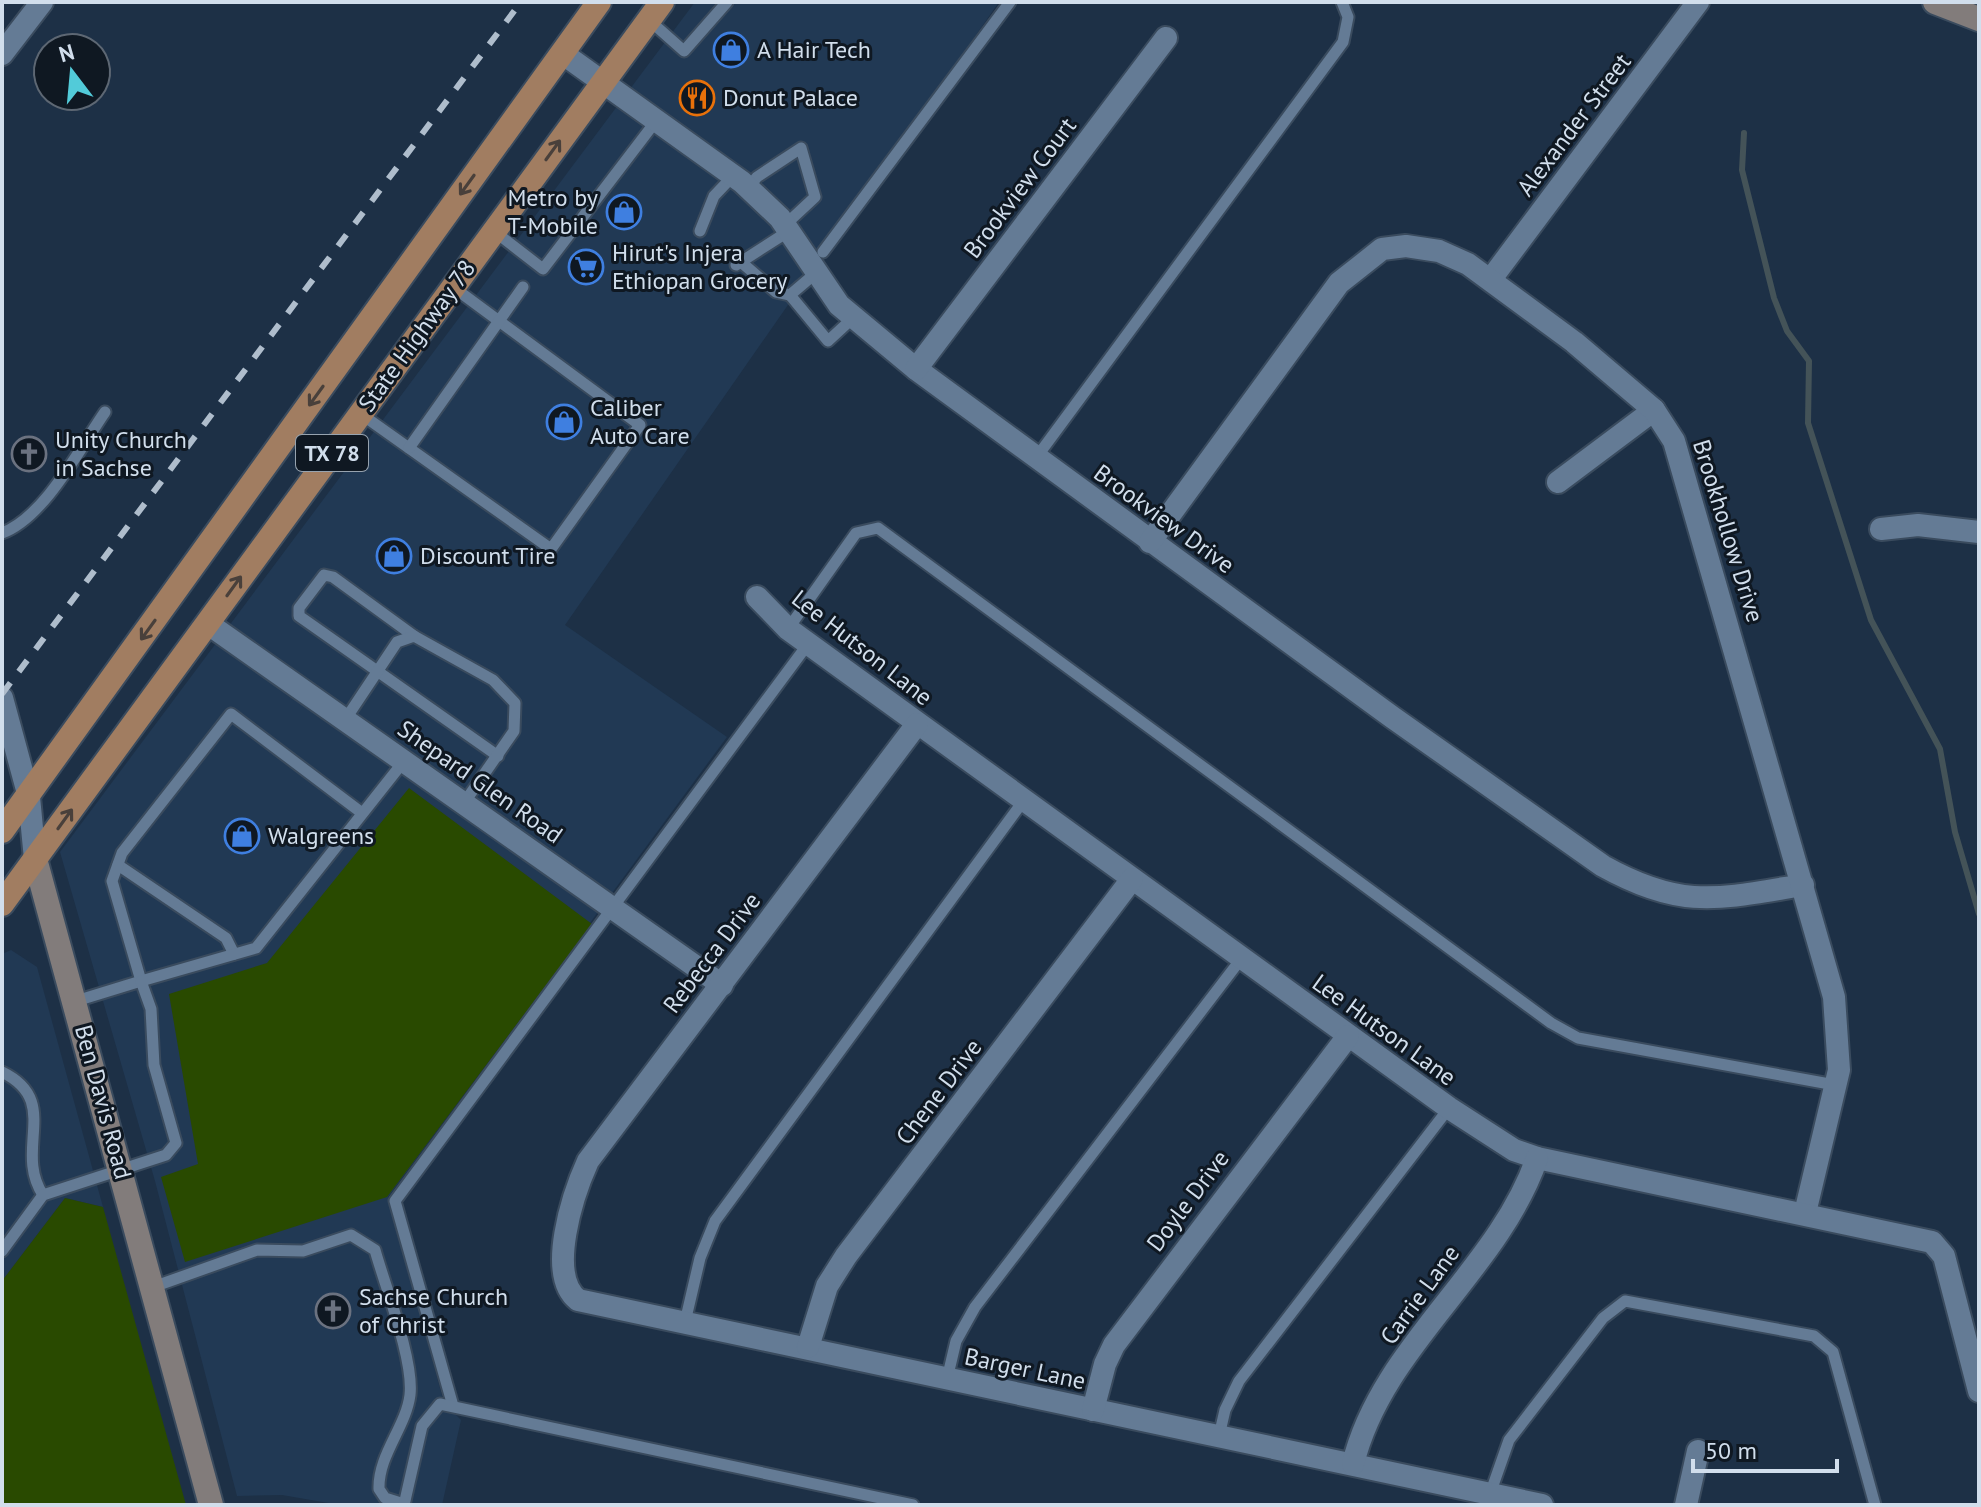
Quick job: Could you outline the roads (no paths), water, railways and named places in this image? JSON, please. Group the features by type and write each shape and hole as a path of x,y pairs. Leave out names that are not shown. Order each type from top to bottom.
{"main road":[{"name":"State Highway 78","path":"2,831 599,2"},
{"name":"State Highway 78","path":"2,904 656,11"}],"street":[{"path":"2,54 42,2"},
{"name":"Alexander Street","path":"1491,279 1698,2"},
{"path":"1935,2 1979,19"},
{"name":"Brookview Court","path":"916,369 1166,38"},
{"name":"Brookview Drive","path":"562,53 741,182 820,262 839,305 916,369 1150,542 1603,866 1640,887 1684,899 1736,896 1803,885"},
{"name":"Brookhollow Drive","path":"1150,542 1339,283 1382,249 1406,246 1439,251 1491,279 1574,342 1654,410 1674,441 1834,997 1839,1070 1805,1213"},
{"path":"1558,482 1654,410"},
{"path":"1881,529 1918,525 1979,532"},
{"name":"Lee Hutson Lane","path":"757,597 788,629 917,724 1348,1036 1514,1150 1537,1158 1932,1242 1944,1256 1979,1391"},
{"name":"Shepard Glen Road","path":"207,623 722,985"},
{"name":"Ben Davis Road","path":"2,698 29,797 35,859 211,1505"},
{"name":"Rebecca Drive","path":"569,1224 579,1181 588,1161 917,724"},
{"name":"Chene Drive","path":"808,1347 827,1286 846,1256 1132,879"},
{"name":"Doyle Drive","path":"1093,1410 1105,1364 1114,1345 1348,1036"},
{"name":"Carrie Lane","path":"1353,1464 1366,1420 1514,1210 1537,1158"},
{"name":"Barger Lane","path":"569,1224 560,1270 566,1291 578,1300 1353,1464 1501,1499 1542,1505"},
{"path":"1686,1505 1698,1451"}],"lane":[{"path":"656,11 684,51 727,2"},
{"path":"790,295 820,262 1010,2"},
{"path":"1036,458 1343,42 1348,17 1342,2"},
{"path":"494,231 543,269 656,121"},
{"path":"700,231 714,196 757,177 801,148 815,197 787,228 738,263 776,292 790,295 828,341 854,317"},
{"path":"360,413 551,549 640,425 453,287"},
{"path":"409,448 523,287"},
{"path":"2,533 25,521 39,507 105,412"},
{"path":"788,629 856,533 878,528 1551,1023 1578,1038 1835,1085"},
{"path":"464,803 498,756 514,731 515,703 493,680 414,636 333,577 324,575 299,608 299,616 498,756"},
{"path":"345,720 397,642 414,636"},
{"path":"453,1406 395,1201 808,644"},
{"path":"2,1251 43,1195 166,1155 176,1143 154,1065 151,1009 117,907 112,881 122,853 231,714 362,813"},
{"path":"76,1001 256,948 404,761"},
{"path":"685,1322 700,1258 715,1221 1024,800"},
{"path":"118,865 226,938 234,954"},
{"path":"947,1379 956,1341 975,1307 1241,959"},
{"path":"2,1072 12,1076 30,1098 36,1116 30,1161 33,1179 43,1195"},
{"path":"1219,1436 1225,1410 1239,1381 1449,1108"},
{"path":"153,1287 257,1250 303,1251 351,1235 375,1250 404,1353 410,1395 382,1467 379,1489 385,1498 404,1504 422,1426 440,1404 913,1505"},
{"path":"1501,1499 1509,1440 1603,1318 1625,1301 1814,1336 1833,1352 1875,1505"}],"waterway":[{"path":"1744,133 1742,170 1774,298 1787,331 1809,361 1808,423 1871,620 1940,749 1955,832 1979,914"}],"railway":[{"path":"2,694 521,2"}],"place":[{"name":"A Hair Tech","path":"731,50"},
{"name":"Donut Palace","path":"697,98"},
{"name":"Metro by T-Mobile","path":"624,212"},
{"name":"Hirut's Injera Ethiopan Grocery","path":"586,267"},
{"name":"Caliber Auto Care","path":"564,422"},
{"name":"Unity Church in Sachse","path":"29,454"},
{"name":"Discount Tire","path":"394,556"},
{"name":"Walgreens","path":"242,836"},
{"name":"Sachse Church of Christ","path":"333,1311"}]}
